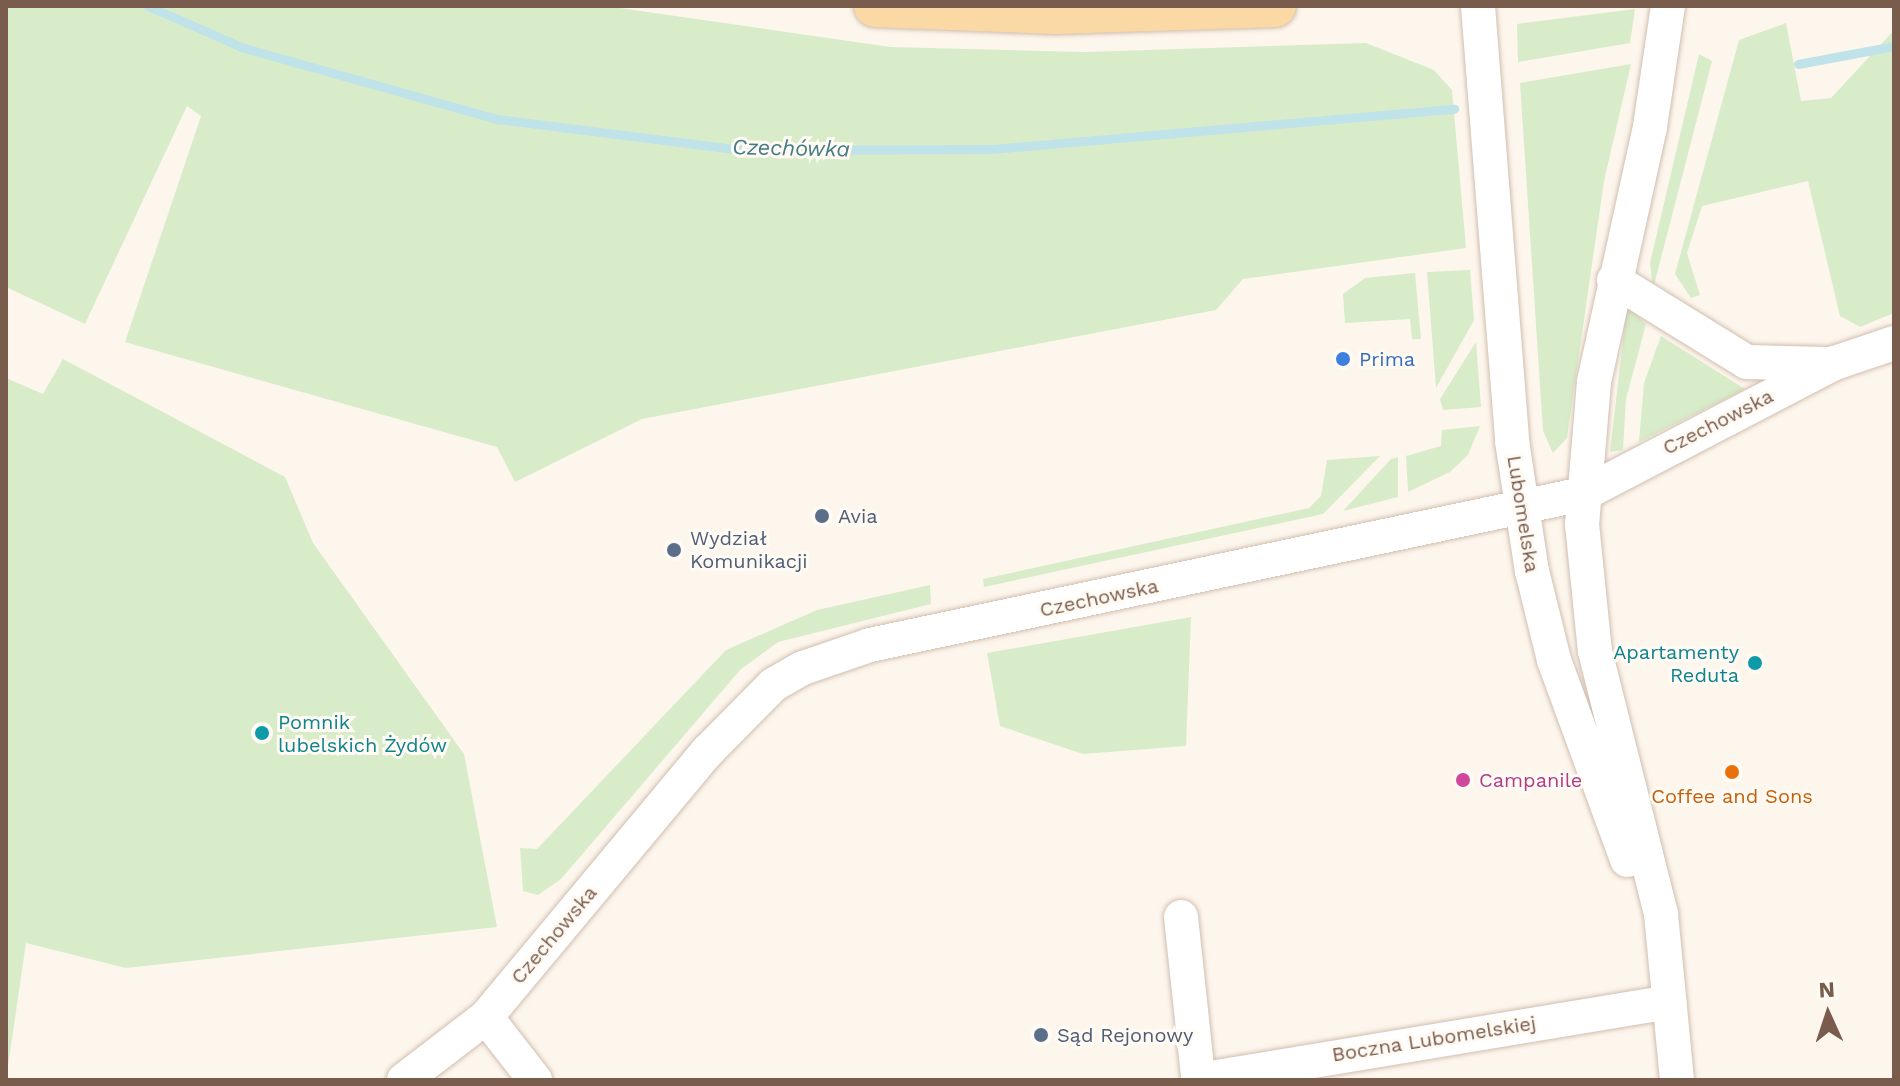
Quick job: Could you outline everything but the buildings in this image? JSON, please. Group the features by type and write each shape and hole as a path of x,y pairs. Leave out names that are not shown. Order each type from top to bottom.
{"main road":[{"path":"875,6 1056,13 1275,6"}],"street":[{"name":"Lubomelska","path":"1478,6 1521,508 1554,660 1631,870 1670,1002"},
{"name":"Lubomelska","path":"1668,6 1650,127 1614,280 1583,494 1595,651 1661,914 1677,1080"},
{"name":"Czechowska","path":"1614,280 1747,362 1835,363"},
{"name":"Czechowska","path":"404,1080 486,1017 707,752 773,685 803,668 870,645 1583,494 1835,363 1894,343"},
{"name":"Boczna Lubomelskiej","path":"1181,917 1199,1078 1670,1002"},
{"path":"486,1017 535,1080"}],"green space":[{"path":"6,6 606,6 890,47 1085,52 1366,43 1434,70 1452,90 1466,248 1243,279 1216,310 642,419 515,482 497,447 125,342 201,116 187,106 85,324 6,287"},
{"path":"1635,9 1630,43 1518,62 1517,24"},
{"path":"1786,23 1801,101 1831,98 1894,30 1894,313 1860,327 1840,316 1808,181 1702,206 1687,253 1700,295 1691,298 1675,274 1739,40"},
{"path":"1699,54 1712,61 1653,289 1650,263"},
{"path":"1631,64 1604,181 1567,438 1553,453 1543,431 1520,83"},
{"path":"1470,270 1474,320 1436,388 1427,272"},
{"path":"1415,273 1421,339 1412,339 1410,319 1345,323 1343,294 1365,278"},
{"path":"1627,306 1646,324 1626,399 1623,450 1610,452"},
{"path":"1661,336 1745,389 1639,442 1644,383"},
{"path":"1476,342 1481,407 1443,410 1440,399"},
{"path":"63,359 285,477 313,543 464,754 497,927 126,968 26,943 6,1080 6,378 43,394"},
{"path":"1480,426 1468,455 1450,472 1408,492 1406,456 1441,446 1442,430"},
{"path":"1380,456 1323,514 984,587 983,579 1309,508 1321,496 1327,460"},
{"path":"1398,457 1398,497 1343,511 1391,459"},
{"path":"930,585 931,604 778,642 740,670 561,879 538,895 523,891 520,848 537,849 726,650 817,610"},
{"path":"1191,617 1186,746 1083,754 1000,726 987,653"}],"waterway":[{"name":"Czechówka","path":"148,6 244,48 497,119 742,150 993,149 1454,109"},
{"name":"Czechówka","path":"1798,64 1894,46"}],"place":[{"name":"Prima","path":"1343,359"},
{"name":"Avia","path":"822,516"},
{"name":"Wydział Komunikacji","path":"674,550"},
{"name":"Apartamenty Reduta","path":"1755,663"},
{"name":"Pomnik lubelskich Żydów","path":"262,733"},
{"name":"Coffee and Sons","path":"1732,772"},
{"name":"Campanile","path":"1463,780"},
{"name":"Sąd Rejonowy","path":"1041,1035"}]}
